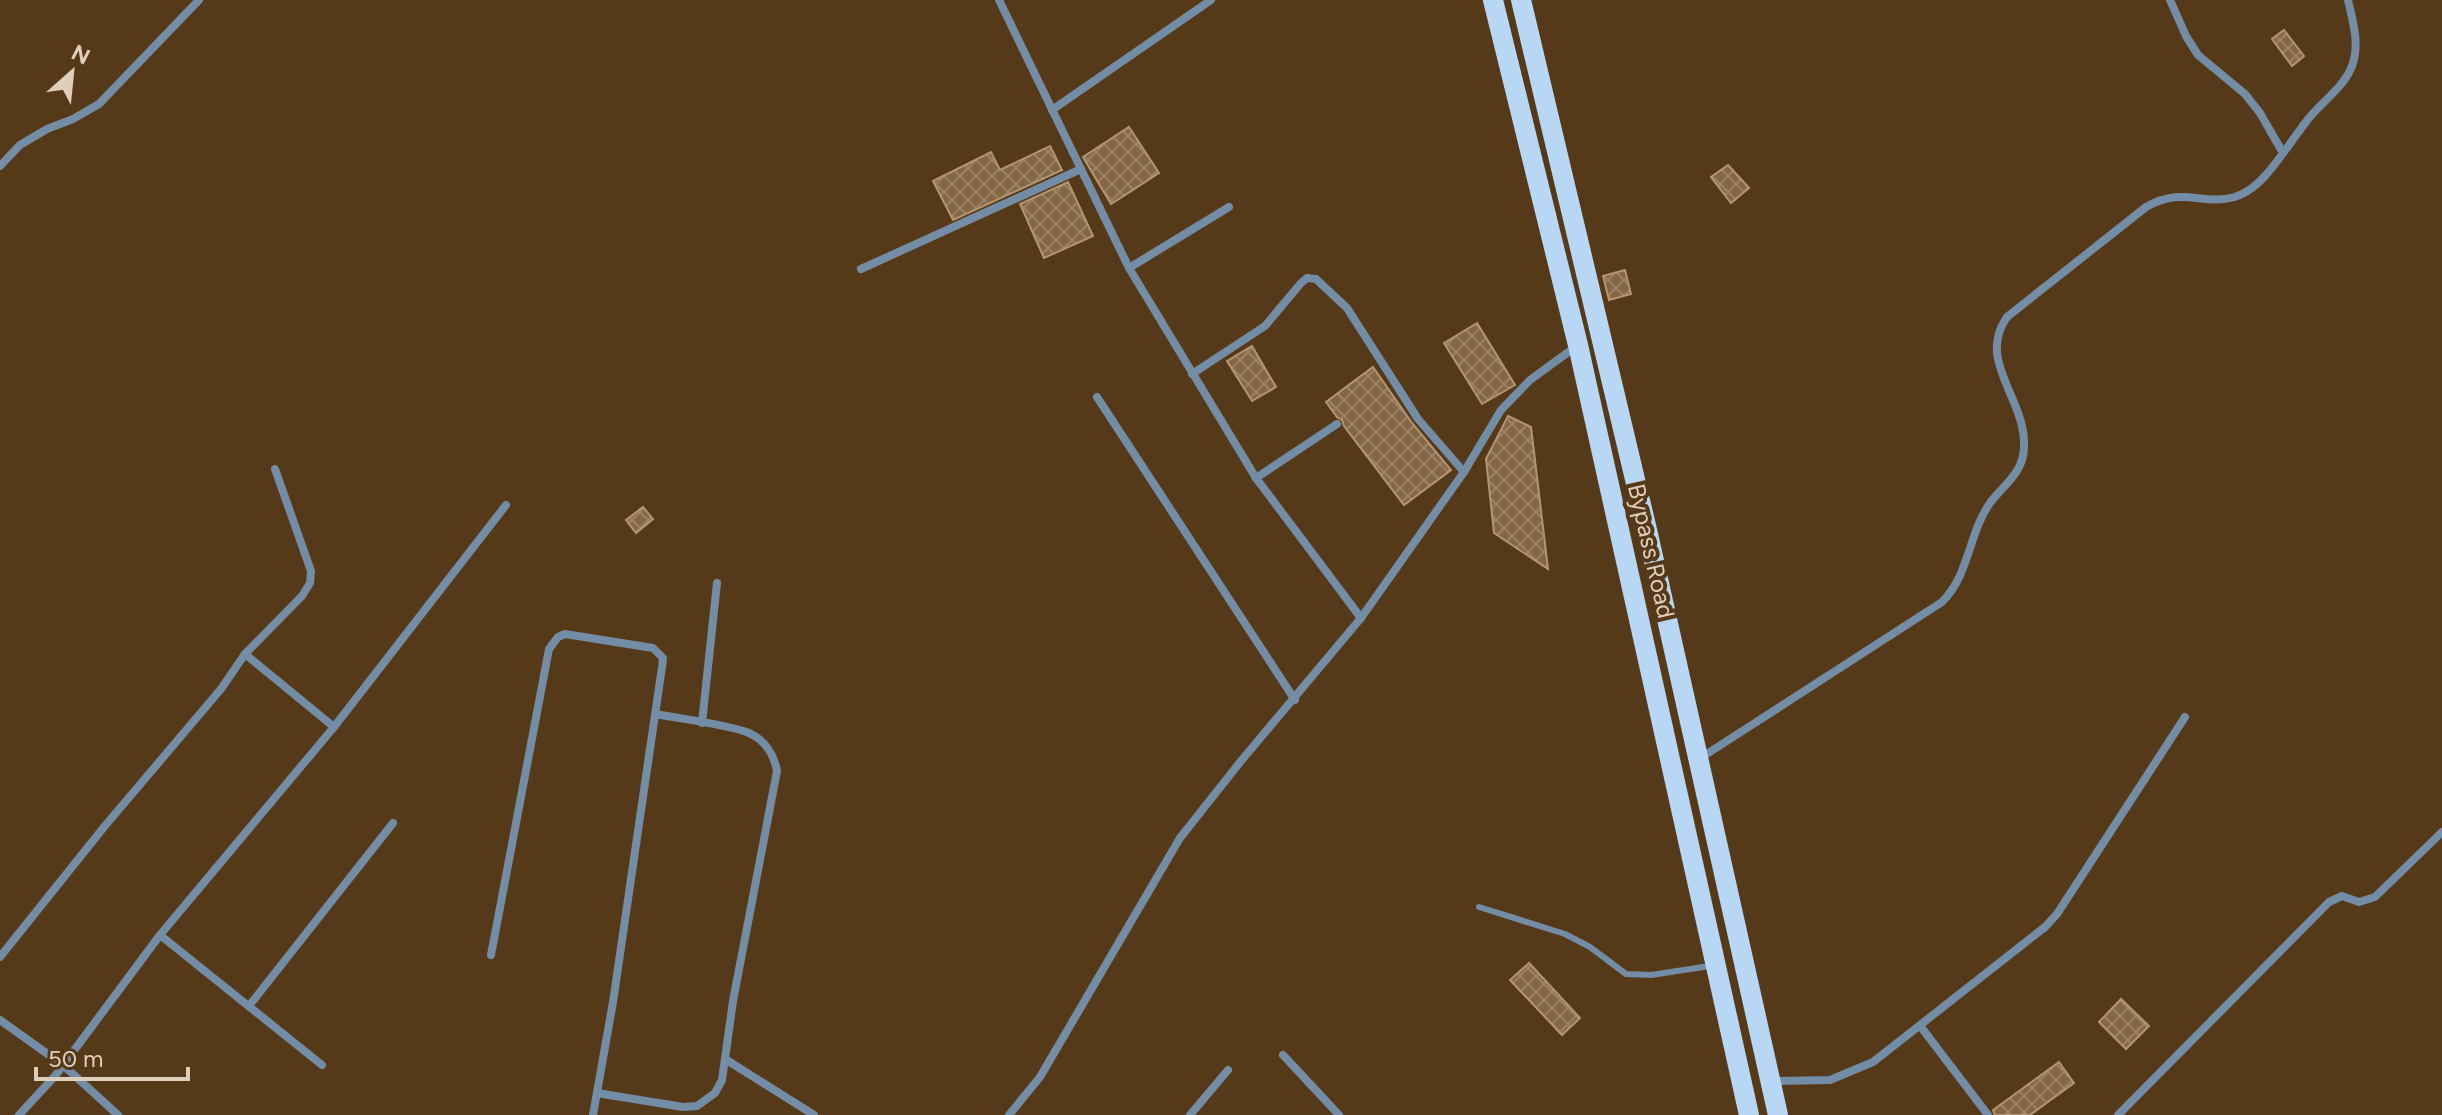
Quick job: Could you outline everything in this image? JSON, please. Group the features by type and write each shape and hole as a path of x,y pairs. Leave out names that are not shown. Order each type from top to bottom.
{"main road":[{"name":"Bypass Road","path":"1493,0 1578,345 1749,1115"},
{"name":"Bypass Road","path":"1521,0 1645,519 1778,1115"}],"street":[{"path":"0,166 20,145 99,104 199,0"},
{"path":"999,0 1129,268 1256,478 1361,618"},
{"path":"1052,110 1211,0"},
{"path":"2170,0 2198,55 2245,94 2283,153"},
{"path":"1698,760 1942,602 1955,590 1983,515 1991,501 2013,479 2020,467 2024,446 2019,413 1997,358 1995,344 1998,329 2007,317 2160,199 2176,195 2213,199 2233,197 2247,192 2264,178 2351,69 2356,52 2348,0"},
{"path":"861,269 1081,169"},
{"path":"1129,268 1229,207"},
{"path":"1192,374 1265,326 1301,283 1307,278 1316,279 1347,308 1418,419 1464,472"},
{"path":"1009,1115 1040,1077 1122,932 1180,838 1361,618 1464,472 1501,410 1530,380 1578,345"},
{"path":"1097,397 1295,700"},
{"path":"1256,478 1337,424"},
{"path":"0,957 104,827 187,731 245,654 302,596 310,583 311,571 275,469"},
{"path":"19,1115 63,1065 160,935 334,727 506,505"},
{"path":"702,723 717,583"},
{"path":"491,955 544,665 553,643 565,634 659,651 663,658 656,714 593,1115"},
{"path":"245,654 334,727"},
{"path":"597,1093 683,1107 697,1106 715,1093 722,1080 733,1001 777,771 775,758 762,741 748,732 656,714"},
{"path":"1770,1081 1808,1083 1830,1080 1873,1062 2045,927 2057,914 2185,717"},
{"path":"249,1006 393,823"},
{"path":"2118,1115 2329,902 2342,896 2359,902 2375,897 2442,832"},
{"path":"160,935 322,1065"},
{"path":"0,1020 63,1065 118,1115"},
{"path":"1921,1027 1988,1115"},
{"path":"1283,1055 1339,1115"},
{"path":"725,1059 814,1115"},
{"path":"1190,1115 1228,1070"}],"lane":[{"path":"1479,907 1565,934 1590,947 1626,974 1651,975 1716,965"}],"building":[{"path":"2284,30 2304,56 2292,66 2272,39"},
{"path":"1129,127 1159,173 1111,204 1083,157"},
{"path":"1050,146 1062,170 953,220 933,181 991,152 1000,170"},
{"path":"1728,165 1749,188 1731,203 1711,177"},
{"path":"1068,182 1093,236 1044,258 1020,204"},
{"path":"1625,270 1631,294 1609,300 1603,276"},
{"path":"1477,323 1515,385 1482,404 1444,343"},
{"path":"1252,346 1276,387 1252,401 1227,361"},
{"path":"1373,367 1412,423 1451,470 1404,505 1326,402"},
{"path":"1508,416 1531,427 1548,569 1494,533 1486,459"},
{"path":"643,507 653,519 636,533 626,520"},
{"path":"1529,963 1580,1018 1562,1035 1510,980"},
{"path":"2121,999 2149,1026 2126,1049 2099,1022"},
{"path":"2059,1062 2074,1083 2030,1115 1995,1115 1993,1110"}]}
